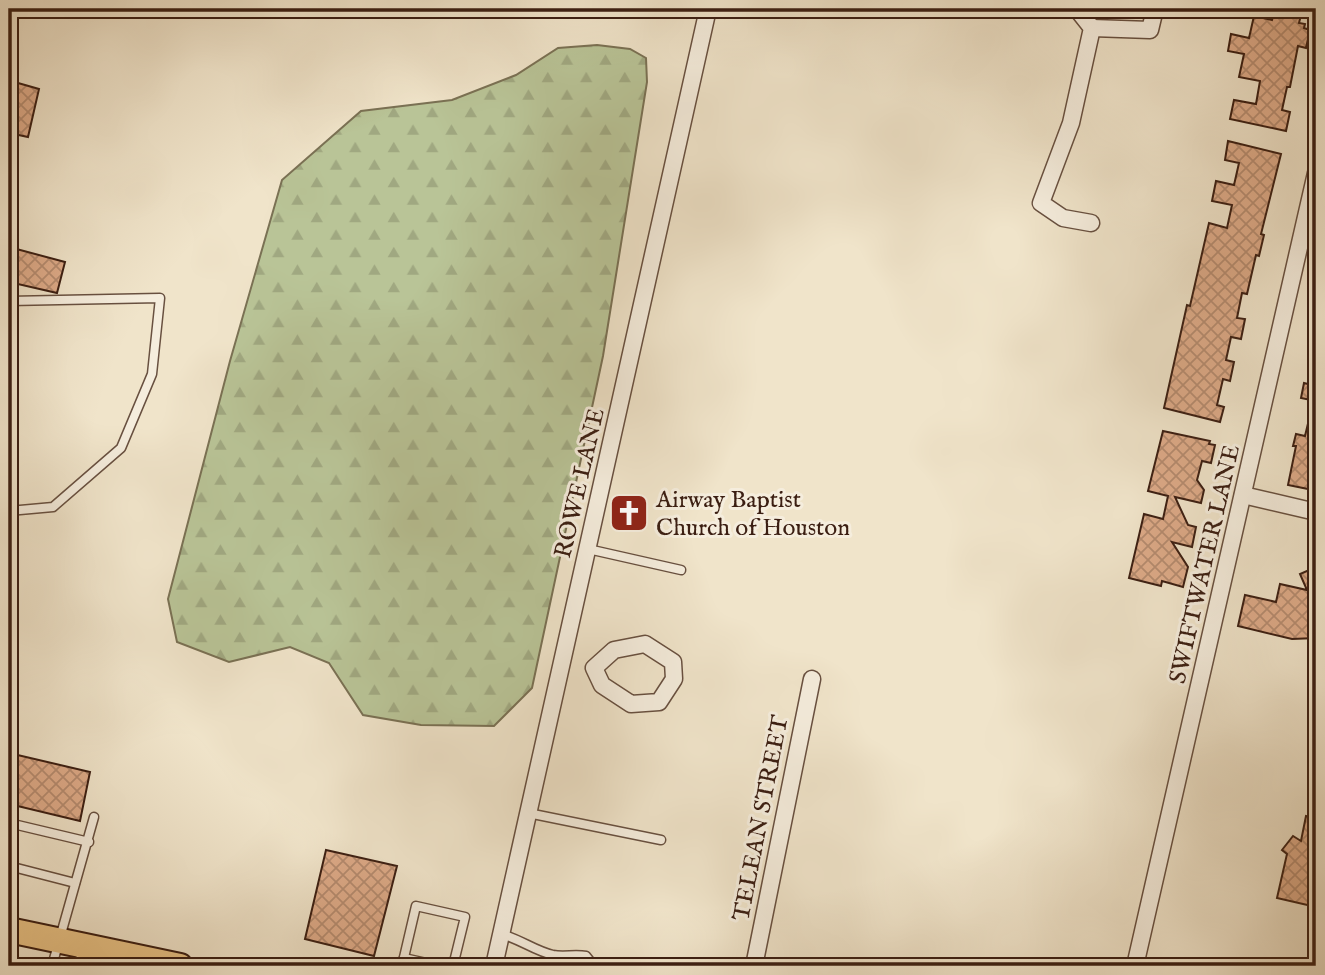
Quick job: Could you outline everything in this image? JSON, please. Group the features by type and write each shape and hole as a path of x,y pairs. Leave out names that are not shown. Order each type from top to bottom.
{"main road":[{"path":"9,930 58,942 81,956 180,966"}],"street":[{"name":"ROWE LANE","path":"494,966 528,813 578,664 588,549 708,9"},
{"path":"1077,9 1092,28 1150,30 1155,9"},
{"path":"1091,223 1063,218 1041,203 1070,123 1092,28"},
{"name":"SWIFTWATER LANE","path":"1135,966 1316,173"},
{"path":"1243,495 1316,512"},
{"path":"645,644 673,662 674,679 659,702 631,704 602,685 578,664 614,650 645,644"},
{"name":"TELEAN STREET","path":"754,966 812,679"}],"lane":[{"path":"9,301 160,298 152,374 121,448 53,507 9,511"},
{"path":"588,549 681,570"},
{"path":"528,813 661,840"},
{"path":"52,966 94,817"},
{"path":"9,823 89,842"},
{"path":"9,866 75,883"},
{"path":"440,966 403,962 416,906 465,917 453,966"},
{"path":"501,934 556,956 586,956 594,966"}],"green space":[{"path":"597,45 630,49 646,58 647,82 603,356 532,688 494,726 421,725 363,715 329,663 290,647 229,662 177,642 168,599 230,361 282,180 361,111 452,100 516,75 558,48"}],"building":[{"path":"1275,10 1301,15 1299,23 1305,24 1304,28 1310,30 1306,48 1298,46 1290,87 1287,87 1282,110 1290,112 1286,131 1230,119 1234,100 1256,104 1260,81 1239,77 1244,54 1228,51 1231,34 1249,38 1254,16 1272,20"},
{"path":"18,83 39,89 28,137 9,133 9,96 12,97"},
{"path":"1228,141 1281,154 1261,234 1264,235 1259,256 1256,255 1247,294 1242,293 1237,318 1245,319 1241,339 1231,337 1226,360 1234,362 1230,381 1223,379 1217,405 1224,407 1220,422 1164,408 1209,223 1227,228 1232,205 1212,201 1216,181 1234,185 1239,163 1225,160"},
{"path":"9,247 65,262 57,293 9,282"},
{"path":"1304,383 1316,386 1316,401 1301,398"},
{"path":"1311,411 1316,411 1316,483 1313,490 1288,485 1296,434 1305,436"},
{"path":"1163,431 1210,441 1209,444 1215,445 1211,463 1202,461 1197,480 1204,490 1201,503 1175,497 1188,525 1196,527 1192,547 1172,542 1188,567 1183,587 1162,581 1161,586 1129,578 1144,514 1163,519 1168,496 1148,491"},
{"path":"1316,567 1316,638 1292,639 1238,626 1245,595 1276,602 1280,584 1307,590 1300,574"},
{"path":"9,753 90,772 80,821 9,804"},
{"path":"1306,816 1316,818 1316,876 1313,888 1316,889 1316,907 1277,898 1287,854 1282,850 1293,836 1301,841"},
{"path":"326,850 397,866 374,956 305,939"}],"place":[{"name":"Airway Baptist Church of Houston","path":"629,513"}]}
